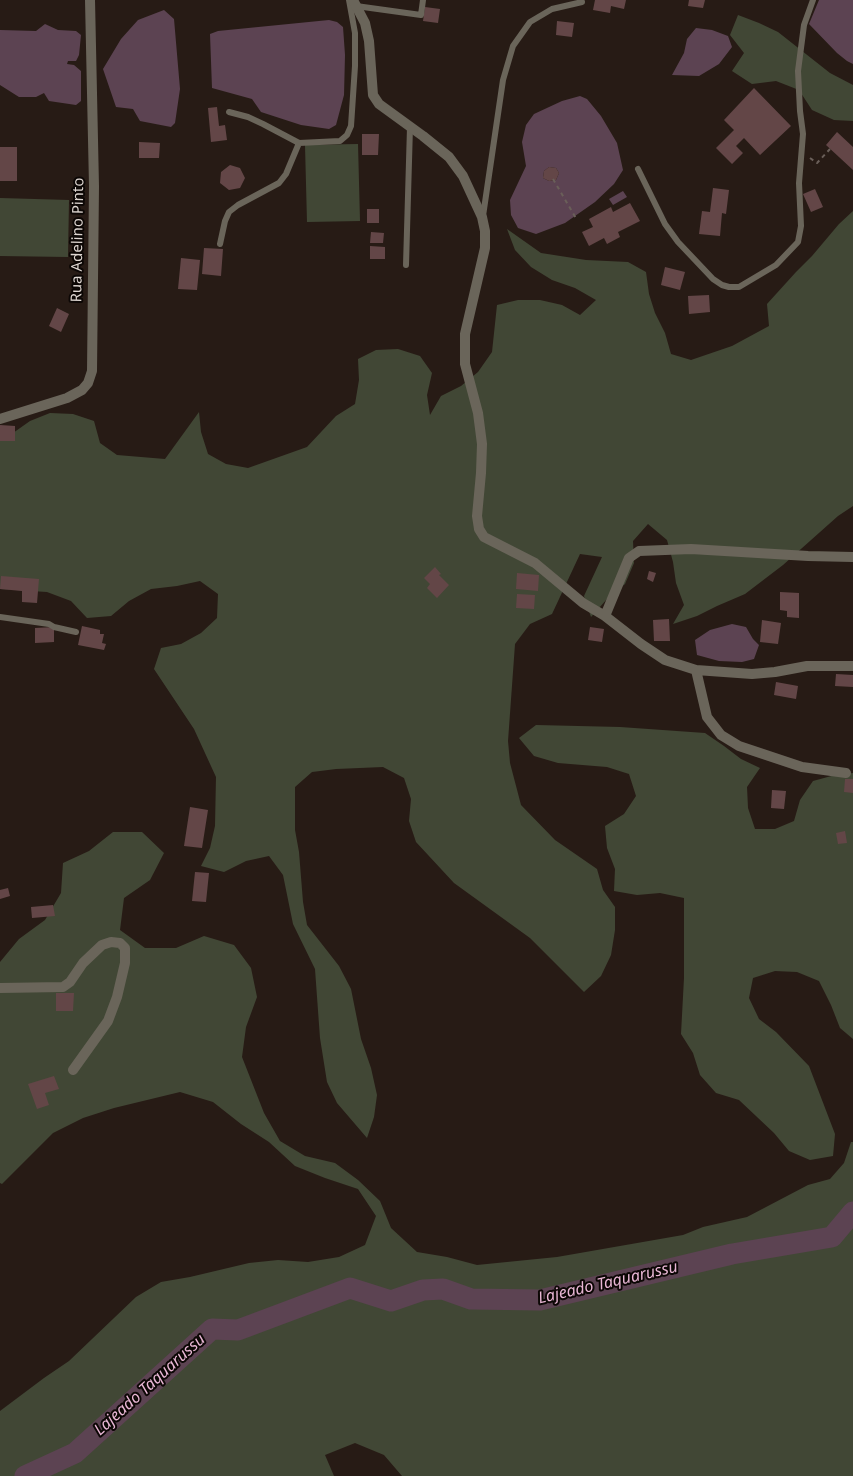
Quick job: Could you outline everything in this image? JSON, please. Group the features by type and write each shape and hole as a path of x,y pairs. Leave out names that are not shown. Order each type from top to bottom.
{"street":[{"name":"Rua Adelino Pinto","path":"0,419 67,398 82,390 88,383 92,371 94,186 90,0"},
{"path":"352,2 365,23 369,41 373,95 379,104 424,136 449,157 463,176 482,217 485,230 485,248 466,334 465,364 478,412 482,444 477,516 479,529 484,537 535,563 583,603 605,616 665,660 696,670 752,674 807,666 853,666"},
{"path":"605,616 630,558 639,552 691,549 808,556 853,556"},
{"path":"696,670 707,717 721,736 739,746 802,766 846,772"},
{"path":"0,988 63,987 70,982 83,963 102,945 112,942 120,943 125,948 125,963 117,997 108,1021 73,1070"}],"lane":[{"path":"228,112 248,117 299,143 340,141 347,135 351,126 355,66 355,33 352,2 421,15 423,0"},
{"path":"638,170 665,224 678,242 713,279 728,287 739,287 776,266 798,242 801,226 799,183 803,134 798,70 804,26 813,0"},
{"path":"482,217 503,80 513,46 530,22 552,9 582,2"},
{"path":"406,265 410,127"},
{"path":"220,244 225,220 229,212 238,205 279,183 286,174 299,143"},
{"path":"0,617 49,624 76,632"}],"path":[{"path":"802,153 817,163 830,149"},
{"path":"554,179 577,220"}],"green space":[{"path":"738,15 778,32 830,73 853,85 853,121 834,120 812,110 799,90 776,81 752,84 732,71 744,53 730,35"},
{"path":"358,144 360,221 307,222 305,145"},
{"path":"0,198 69,200 68,257 0,256"},
{"path":"853,211 853,506 838,516 783,565 745,594 697,616 673,624 684,605 676,583 667,540 648,524 633,541 634,563 625,584 607,599 591,617 584,596 602,557 580,554 552,614 530,624 515,644 508,741 510,763 521,805 555,840 597,869 603,890 615,907 615,930 611,955 601,976 584,992 530,938 454,883 416,842 409,821 411,799 404,778 383,767 336,769 312,772 295,787 295,830 307,925 339,966 351,989 361,1039 371,1068 377,1095 374,1117 367,1138 337,1103 327,1082 320,1038 315,969 293,924 283,875 269,856 246,861 224,872 201,866 210,848 215,826 216,777 194,729 154,669 161,648 181,644 201,633 217,618 218,594 200,581 151,589 129,601 111,616 87,618 71,601 47,592 0,589 0,439 13,433 30,421 50,413 73,414 94,421 100,443 117,455 165,459 199,412 201,432 208,454 226,464 248,468 307,447 336,416 355,404 359,380 358,359 376,350 398,349 420,356 432,373 427,395 430,415 441,396 461,386 478,372 492,352 497,305 518,300 540,300 562,305 580,315 596,300 575,288 552,280 531,267 515,250 507,229 541,253 586,260 628,262 646,272 649,294 655,313 665,333 671,354 691,360 732,346 769,326 767,304"},
{"path":"536,725 620,727 705,733 741,759 760,768 747,787 748,808 755,829 775,829 794,821 800,800 813,781 835,775 853,773 853,1039 840,1028 819,981 797,972 775,971 753,978 749,998 759,1019 776,1032 809,1066 835,1134 833,1156 810,1160 789,1151 774,1133 739,1100 716,1093 700,1075 693,1053 681,1034 684,978 684,898 660,893 637,895 614,891 615,869 607,848 605,826 624,814 636,796 629,774 607,767 558,763 534,756 519,738"},
{"path":"113,832 142,832 164,853 150,880 124,898 120,930 145,948 176,948 204,936 234,945 251,968 257,997 246,1027 242,1057 264,1113 280,1141 305,1156 335,1163 358,1180 380,1201 391,1228 417,1252 477,1265 557,1257 683,1235 703,1227 747,1217 808,1185 830,1179 844,1163 851,1142 853,1142 853,1476 402,1476 384,1455 355,1443 325,1455 334,1476 0,1476 0,1411 69,1361 136,1297 161,1282 249,1263 278,1260 308,1262 339,1257 365,1245 376,1216 358,1189 295,1166 269,1142 241,1124 213,1102 180,1092 114,1108 83,1118 53,1133 2,1184 0,1183 0,962 19,939 45,920 61,893 63,863 89,851"}],"shaded area":[{"path":"819,0 853,0 853,64 837,53 809,24"},
{"path":"164,10 174,19 180,89 175,123 171,127 140,121 133,109 116,107 103,69 121,39 138,20"},
{"path":"329,20 337,22 343,27 345,55 344,95 336,125 329,129 301,125 261,112 252,99 212,88 210,34 218,31"},
{"path":"45,24 58,30 76,31 81,35 79,55 76,61 68,61 67,64 74,65 81,71 81,101 76,105 49,101 44,93 36,97 19,97 0,85 0,30 36,31"},
{"path":"696,28 712,30 728,36 732,47 719,64 699,76 672,75 684,53 687,39"},
{"path":"580,96 587,99 601,116 617,143 623,170 614,184 595,202 565,223 536,234 518,228 511,215 510,200 526,166 522,142 526,125 534,114 562,101","holes":["549,167 556,168 559,173 556,180 549,181 543,178 544,171"]},
{"path":"623,191 627,197 613,205 609,199"},
{"path":"732,624 746,627 759,645 754,659 742,662 719,661 697,655 695,640 710,630"}],"building":[{"path":"595,0 626,0 624,9 611,6 610,13 593,10"},
{"path":"689,0 705,0 703,8 688,6"},
{"path":"425,7 440,9 438,23 423,21"},
{"path":"557,21 574,23 572,37 556,35"},
{"path":"754,88 791,126 760,155 744,138 736,146 743,153 732,164 716,148 734,130 724,120"},
{"path":"217,107 219,126 225,125 227,140 211,142 208,108"},
{"path":"837,132 853,147 853,170 826,145"},
{"path":"362,134 379,134 378,155 362,155"},
{"path":"139,142 160,143 159,158 139,158"},
{"path":"0,147 17,147 17,181 0,181"},
{"path":"230,165 240,168 245,178 240,188 229,190 220,183 221,172"},
{"path":"549,167 556,168 559,173 556,180 549,181 543,178 544,171"},
{"path":"713,188 729,190 726,214 722,213 720,236 699,234 702,211 710,212"},
{"path":"815,189 823,207 811,212 803,194"},
{"path":"630,203 640,221 618,232 620,237 607,244 604,238 589,246 582,232 593,227 589,219 611,207 613,212"},
{"path":"367,209 379,209 379,223 367,223"},
{"path":"371,232 384,233 383,243 370,243"},
{"path":"370,246 385,247 385,259 370,259"},
{"path":"204,248 223,249 221,276 202,274"},
{"path":"181,258 200,260 197,290 178,289"},
{"path":"665,267 685,272 680,290 661,285"},
{"path":"709,295 710,312 689,314 688,296"},
{"path":"57,308 69,314 61,332 49,326"},
{"path":"0,425 15,426 15,441 0,441"},
{"path":"435,567 441,574 439,575 449,585 437,598 427,588 430,584 424,578"},
{"path":"649,571 656,573 653,582 647,579"},
{"path":"517,573 539,575 538,591 516,589"},
{"path":"1,576 39,579 37,603 22,602 22,591 0,589"},
{"path":"780,592 799,593 799,618 787,617 787,611 780,610"},
{"path":"517,594 535,595 534,609 516,608"},
{"path":"669,619 670,641 654,641 653,620"},
{"path":"762,620 781,623 778,644 760,642"},
{"path":"82,626 100,630 100,634 104,634 102,643 106,644 104,650 78,645"},
{"path":"54,627 54,642 35,643 35,628"},
{"path":"590,627 604,629 602,642 588,640"},
{"path":"836,674 853,675 853,687 835,686"},
{"path":"776,682 798,686 796,699 774,695"},
{"path":"845,779 853,779 853,793 844,792"},
{"path":"772,790 786,791 784,809 771,808"},
{"path":"190,807 208,810 202,848 184,846"},
{"path":"845,831 847,843 838,844 836,833"},
{"path":"195,872 209,873 206,902 192,901"},
{"path":"8,888 10,896 0,899 0,890"},
{"path":"53,905 55,916 32,918 31,907"},
{"path":"56,993 74,993 73,1011 56,1011"},
{"path":"54,1076 59,1089 45,1093 49,1105 37,1109 28,1084"}],"waterway":[{"name":"Lajeado Taquarussu","path":"25,1476 75,1453 212,1329 238,1330 350,1288 391,1301 423,1290 443,1289 471,1299 540,1300 732,1254 832,1237 853,1212"}]}
